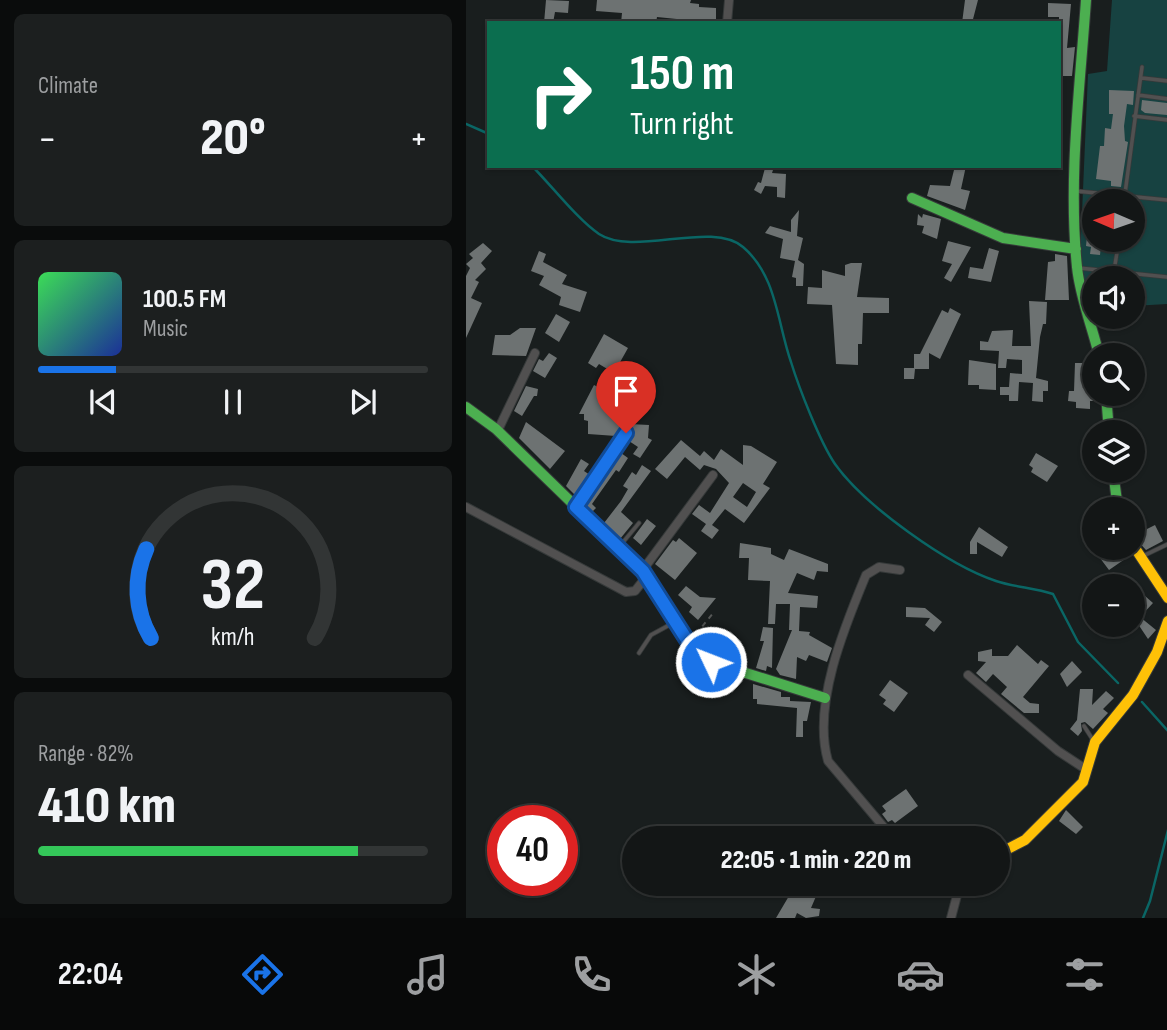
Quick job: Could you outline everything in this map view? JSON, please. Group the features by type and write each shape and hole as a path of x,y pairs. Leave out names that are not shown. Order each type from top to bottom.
{"street":[{"path":"727,21 729,0"},
{"path":"1086,0 1076,191 1076,249 1084,309 1095,343"},
{"path":"912,198 1003,238 1076,249"},
{"path":"498,430 535,354"},
{"path":"466,407 498,430 644,574 689,643 711,662 825,698"},
{"path":"576,507 626,433"},
{"path":"466,507 626,592 635,591 713,475"},
{"path":"1143,560 1168,598"},
{"path":"883,826 828,761 823,745 825,698 866,575 879,567 900,570"},
{"path":"1010,848 1025,840 1083,782 1088,754 1133,695 1157,652 1168,621"},
{"path":"968,675 1058,751 1087,770"},
{"path":"951,918 957,896"}],"lane":[{"path":"1126,189 1142,68"},
{"path":"1141,78 1168,81"},
{"path":"1138,95 1168,99"},
{"path":"1134,116 1168,120"},
{"path":"1076,191 1082,191"},
{"path":"1145,197 1168,200"},
{"path":"1077,268 1082,268"},
{"path":"1145,274 1168,277"},
{"path":"618,548 639,523"},
{"path":"1145,555 1168,544"},
{"path":"639,653 651,635 674,622"},
{"path":"1084,726 1095,742"}],"path":[{"path":"689,643 714,612"}],"shaded area":[{"path":"1112,0 1167,0 1167,304 1145,305 1145,266 1082,266 1082,273 1080,259 1082,213 1082,252 1145,252 1145,189 1083,189 1088,74 1107,71"}],"building":[{"path":"546,0 569,1 568,13 555,12 553,21 544,21"},
{"path":"597,0 691,0 690,3 699,4 699,7 716,8 716,21 657,17 656,21 621,21 622,13 596,11"},
{"path":"965,0 978,0 973,21 962,21"},
{"path":"1048,3 1071,4 1067,48 1075,47 1072,76 1063,76 1061,68 1061,21 1059,17 1048,17"},
{"path":"1109,90 1134,91 1133,105 1127,104 1124,126 1125,141 1128,142 1121,187 1111,186 1111,181 1096,179 1100,146 1104,146 1105,128 1111,129 1113,114 1109,114"},
{"path":"1142,100 1168,103 1168,115 1145,113 1141,110"},
{"path":"765,168 773,170 772,173 786,174 785,198 777,197 777,187 765,186 761,194 754,190 758,182 761,183"},
{"path":"954,168 966,168 961,189 970,191 965,210 927,196 930,185 950,186"},
{"path":"799,210 797,236 803,238 798,260 804,264 803,286 796,286 796,278 792,277 795,261 780,258 783,239 765,233 770,226 791,232 791,220"},
{"path":"918,214 922,218 923,214 941,219 937,239 922,233 924,226 917,225"},
{"path":"948,241 971,247 951,282 944,278 952,264 942,261"},
{"path":"483,243 492,251 481,263 486,269 475,280 479,282 471,298 482,303 466,338 466,276 470,268 466,264 473,258 469,254"},
{"path":"989,248 999,251 991,282 968,278 970,267 983,269"},
{"path":"539,251 546,254 543,262 567,275 562,284 587,292 580,312 559,305 561,297 539,285 544,276 531,271"},
{"path":"1055,254 1067,256 1069,300 1045,300 1048,262 1055,261"},
{"path":"862,263 857,297 889,298 889,313 863,313 858,365 836,364 832,305 807,304 808,287 822,288 822,270 845,276 845,265"},
{"path":"1029,301 1047,302 1046,324 1043,324 1040,337 1036,378 1048,381 1048,391 1043,391 1043,402 1032,401 1033,383 1019,382 1018,401 1009,401 1009,395 1000,395 1000,387 1009,387 1010,373 1022,374 1022,360 1007,359 1006,368 998,368 999,351 980,350 980,341 988,342 992,331 1013,330 1012,346 1031,346"},
{"path":"950,308 961,314 940,359 929,353 929,369 915,369 914,379 904,379 904,368 914,368 914,354 920,354 942,310 948,313"},
{"path":"556,314 570,322 559,342 545,333"},
{"path":"520,328 536,328 526,356 492,355 495,335 510,335"},
{"path":"604,334 628,348 614,373 599,364 596,368 588,363"},
{"path":"549,353 557,358 545,378 533,371 539,359 543,361"},
{"path":"969,360 996,364 996,390 968,385"},
{"path":"1075,363 1082,363 1082,406 1090,406 1090,409 1076,408 1076,402 1068,401 1069,391 1074,391"},
{"path":"594,385 610,393 613,387 622,392 619,397 631,404 629,408 637,413 630,424 649,425 648,438 652,440 640,458 633,454 638,447 629,441 633,433 629,427 623,427 616,436 588,434 588,421 584,420 584,414 579,414"},
{"path":"526,386 538,389 537,396 534,396 522,416 514,411"},
{"path":"526,422 565,451 550,469 519,438"},
{"path":"681,440 700,456 704,451 714,460 721,449 743,465 743,445 751,446 777,462 763,484 770,488 744,523 725,509 712,525 719,530 712,539 701,531 706,524 692,514 699,505 710,513 729,483 716,469 704,465 700,470 685,457 667,479 655,469","holes":["743,483 756,492 747,507 733,497"]},
{"path":"621,453 628,458 592,504 596,508 592,512 585,505"},
{"path":"1036,453 1058,466 1047,482 1031,472 1033,468 1029,465"},
{"path":"581,459 589,464 584,471 590,475 576,496 566,486"},
{"path":"642,465 651,471 621,512 633,523 620,539 604,523 628,489 623,486 632,472 636,475"},
{"path":"647,519 656,526 641,545 633,538"},
{"path":"1155,525 1163,541 1146,550 1145,530"},
{"path":"979,527 1008,547 1002,557 977,542 977,554 970,554 970,542"},
{"path":"679,538 697,553 675,580 655,564 673,540 676,542"},
{"path":"740,543 771,548 771,554 784,560 789,549 828,564 828,572 817,571 814,580 797,573 788,593 818,596 817,608 800,607 799,631 810,632 809,635 832,648 827,662 809,655 806,661 797,657 796,679 780,675 776,669 792,630 789,630 790,604 776,604 775,624 768,624 770,581 748,580 749,558 739,558"},
{"path":"1102,560 1124,560 1109,570"},
{"path":"686,586 700,597 716,598 698,620 689,612 692,607 678,595"},
{"path":"1145,596 1153,603 1145,612"},
{"path":"906,607 925,608 942,622 934,632 925,625 930,618 906,617"},
{"path":"1145,621 1156,630 1148,639 1145,634"},
{"path":"763,627 773,628 772,668 767,666 766,671 756,668 764,641 760,641"},
{"path":"1017,645 1038,664 1041,660 1049,666 1023,697 1030,703 1039,704 1039,713 1024,713 1001,694 1007,687 993,674 986,682 976,673 986,662 978,661 978,652 992,649 992,656 1008,656"},
{"path":"1072,661 1082,672 1067,687 1060,674"},
{"path":"890,680 908,693 894,712 883,704 886,700 879,695"},
{"path":"753,684 781,692 781,697 790,697 790,701 811,702 807,721 803,721 803,737 796,737 797,708 757,704 757,699 753,699"},
{"path":"1080,689 1093,689 1092,705 1106,691 1114,698 1103,709 1108,713 1093,729 1085,722 1081,723 1082,731 1078,736 1070,729 1077,720"},
{"path":"906,789 918,806 895,823 892,820 888,822 882,814 886,811 882,806"},
{"path":"1066,810 1083,827 1076,834 1059,821"},
{"path":"789,896 816,896 811,908 820,909 819,916 806,918 797,913 795,918 776,918"}],"waterway":[{"path":"466,124 487,133"},
{"path":"534,168 582,220 599,234 614,240 632,242 712,237 729,240 743,247 763,272 769,286 799,386 835,464 866,498 886,515 955,562 996,581 1053,594 1078,642 1118,683"},
{"path":"1142,702 1168,731"},
{"path":"1143,918 1168,830"}],"traffic: fast":[{"path":"1086,0 1074,200 1077,267 1096,343"},
{"path":"912,198 1003,238 1076,249"},
{"path":"1107,406 1108,420"},
{"path":"466,407 496,429 642,571 689,643 711,662 825,698"},
{"path":"1115,483 1116,497"}],"traffic: slow":[{"path":"1143,560 1168,598"},
{"path":"1010,848 1025,840 1083,782 1095,742 1133,695 1157,652 1168,621"}],"route":[{"path":"626,433 576,507 643,571 689,643 711,662"}]}
